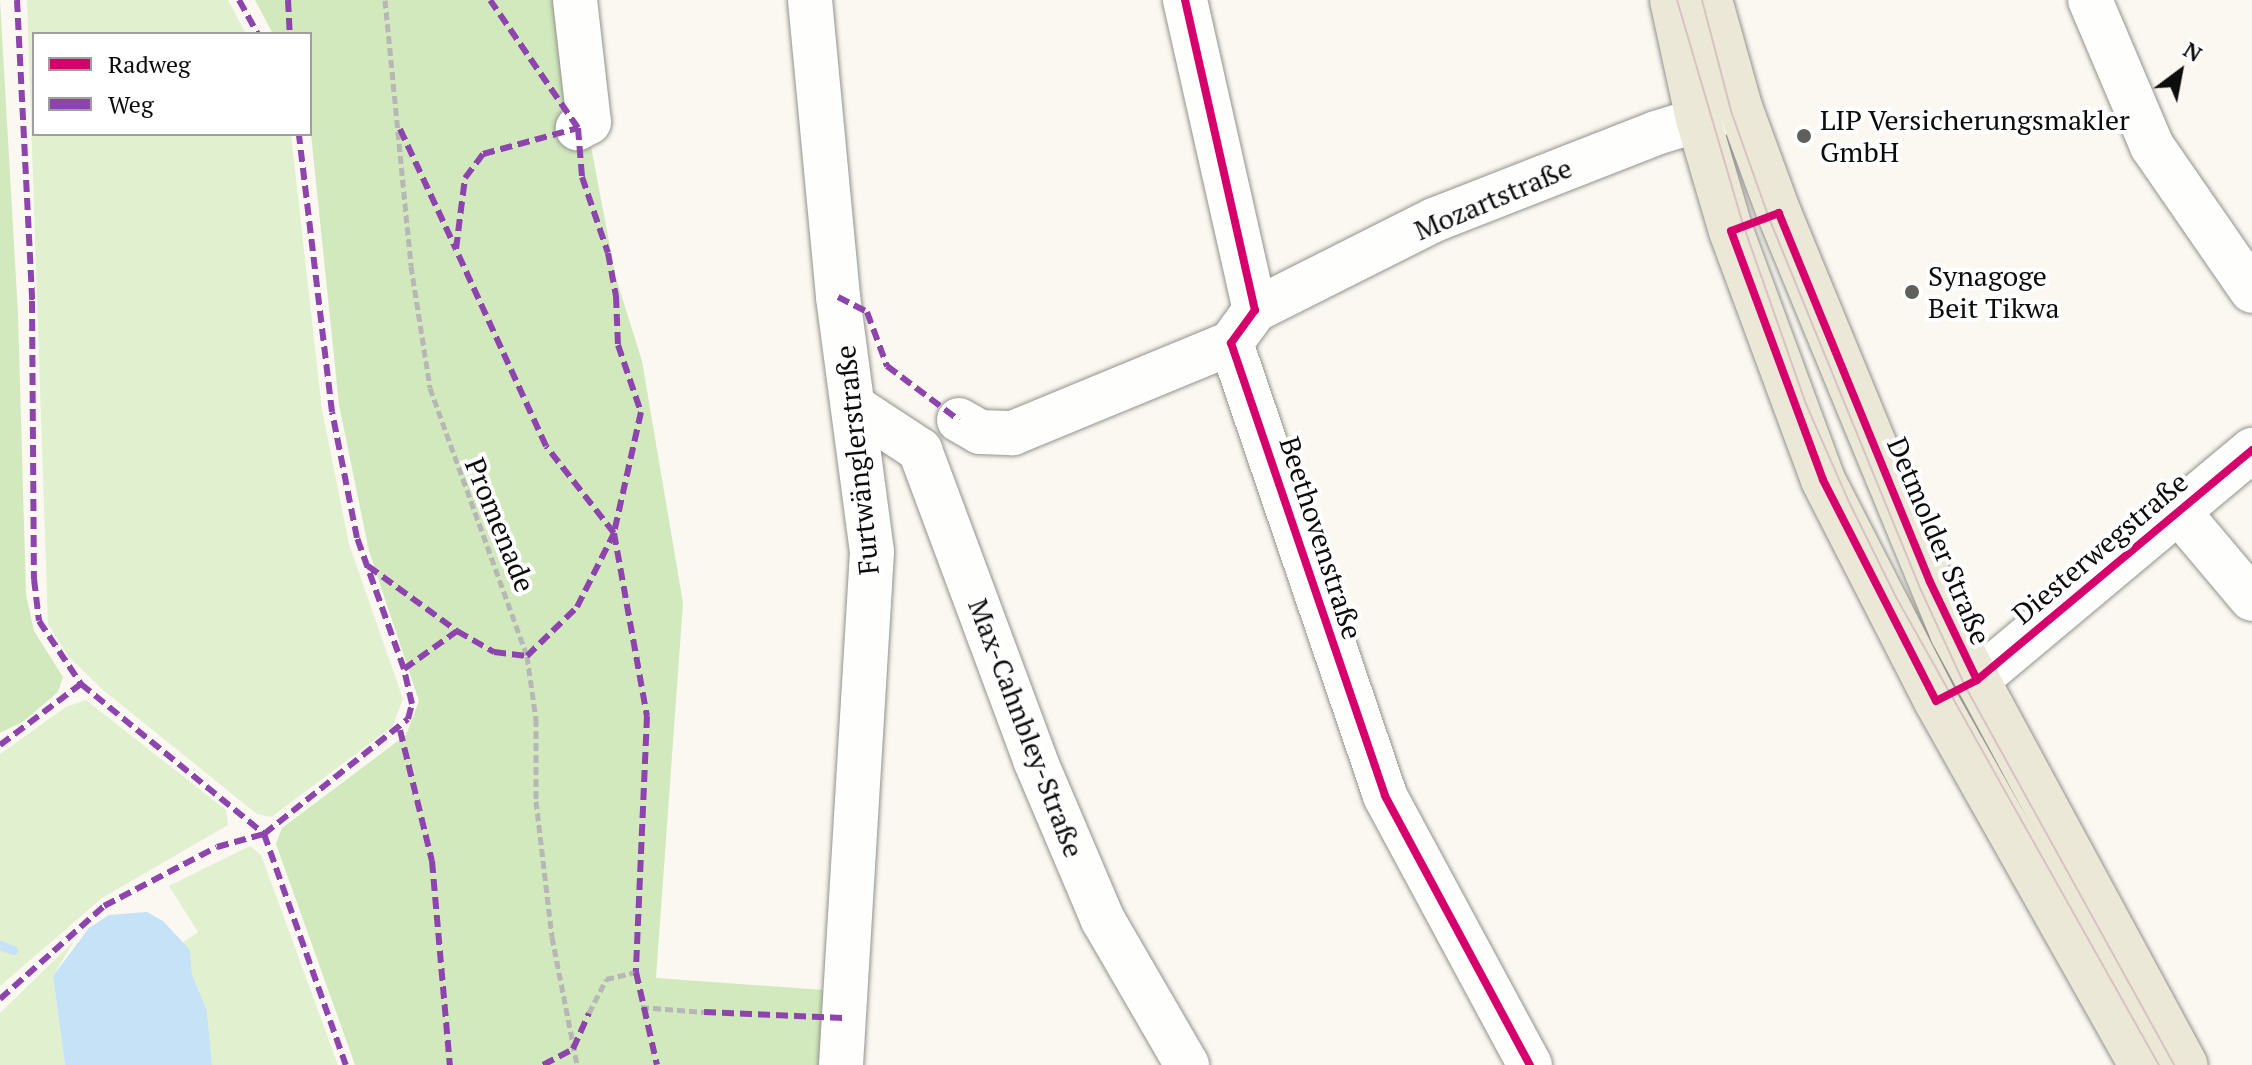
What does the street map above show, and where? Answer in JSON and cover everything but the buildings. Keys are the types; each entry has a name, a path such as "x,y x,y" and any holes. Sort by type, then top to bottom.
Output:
{"main road":[{"path":"1672,0 1698,119 1768,337 1823,480 1936,701 2141,1065"},
{"name":"Detmolder Straße","path":"1710,0 1740,107 1930,582 1977,680 2186,1065"},
{"name":"Detmolder Straße","path":"1936,701 1977,680"}],"street":[{"path":"575,0 589,122 578,128"},
{"name":"Furtwänglerstraße","path":"810,0 838,297 856,408 872,552 841,1065"},
{"name":"Beethovenstraße","path":"1185,0 1243,326 1385,796 1530,1065"},
{"path":"2090,0 2152,146 2252,291"},
{"name":"Mozartstraße","path":"959,420 980,432 1013,433 1243,326 1434,220 1698,119 1740,107"},
{"name":"Max-Cahnbley-Straße","path":"856,408 920,450 1035,760 1103,920 1187,1065"},
{"name":"Diesterwegstraße","path":"1977,680 2252,450"},
{"path":"2177,510 2252,599"}],"path":[{"path":"589,1013 606,979 636,972"},
{"path":"641,1007 704,1012"}],"green space":[{"path":"0,0 18,314 26,595 34,631 63,677 58,692 24,721 0,733"},
{"path":"27,0 228,0 245,32 32,32 32,136 291,136 322,410 349,544 403,699 392,727 271,817 257,814 103,690 69,657 48,624"},
{"path":"255,0 563,0 616,278 642,361 683,603 656,978 837,991 834,1065 355,1065 276,844 282,828 406,735 419,701 369,551 339,405 311,136 312,32 272,32"},
{"path":"86,700 226,810 228,825 102,898 0,986 0,754 66,707"},
{"path":"250,846 261,855 338,1065 212,1065 207,1011 192,974 190,950 182,943 198,932 169,886"},
{"path":"74,941 53,976 65,1065 0,1065 0,1013"}],"water":[{"path":"147,912 163,921 190,950 192,974 207,1011 212,1065 65,1065 53,976 89,928 109,915"}],"waterway":[{"path":"0,945 13,950"}],"tram line":[{"path":"1677,0 1744,227 1806,404 1850,504 1896,597 2159,1065"},
{"path":"1702,0 1732,114 1769,218 1919,586 1965,686 2174,1065"}],"marked path":[{"path":"17,0 32,301 34,579 39,621 81,684 264,834 346,1065"},
{"path":"239,0 257,32"},
{"path":"288,0 290,32"},
{"path":"404,669 457,631 494,652 527,656 577,607 614,533 546,446 456,249 465,178 483,154 578,128 490,0"},
{"path":"578,128 582,177 608,253 616,296 618,345 641,412 614,533 647,716 636,972 657,1065"},
{"path":"400,129 456,249"},
{"path":"0,999 104,906 217,847 264,834 408,719 412,704 404,669 357,538 332,412 299,136"},
{"path":"838,297 867,312 887,366 959,420"},
{"path":"368,566 457,631"},
{"path":"0,745 81,684"},
{"path":"400,730 432,861 450,1065"},
{"path":"704,1012 843,1018"},
{"path":"543,1065 573,1049 589,1013"}],"cycle path":[{"path":"1185,0 1255,310 1231,343 1385,796 1530,1065"},
{"path":"1977,680 1930,582 1779,213 1731,231 1823,480 1936,701 1977,680 2252,450"}],"place":[{"name":"LIP Versicherungsmakler GmbH","path":"1804,136"},
{"name":"Synagoge Beit Tikwa","path":"1912,292"}]}
